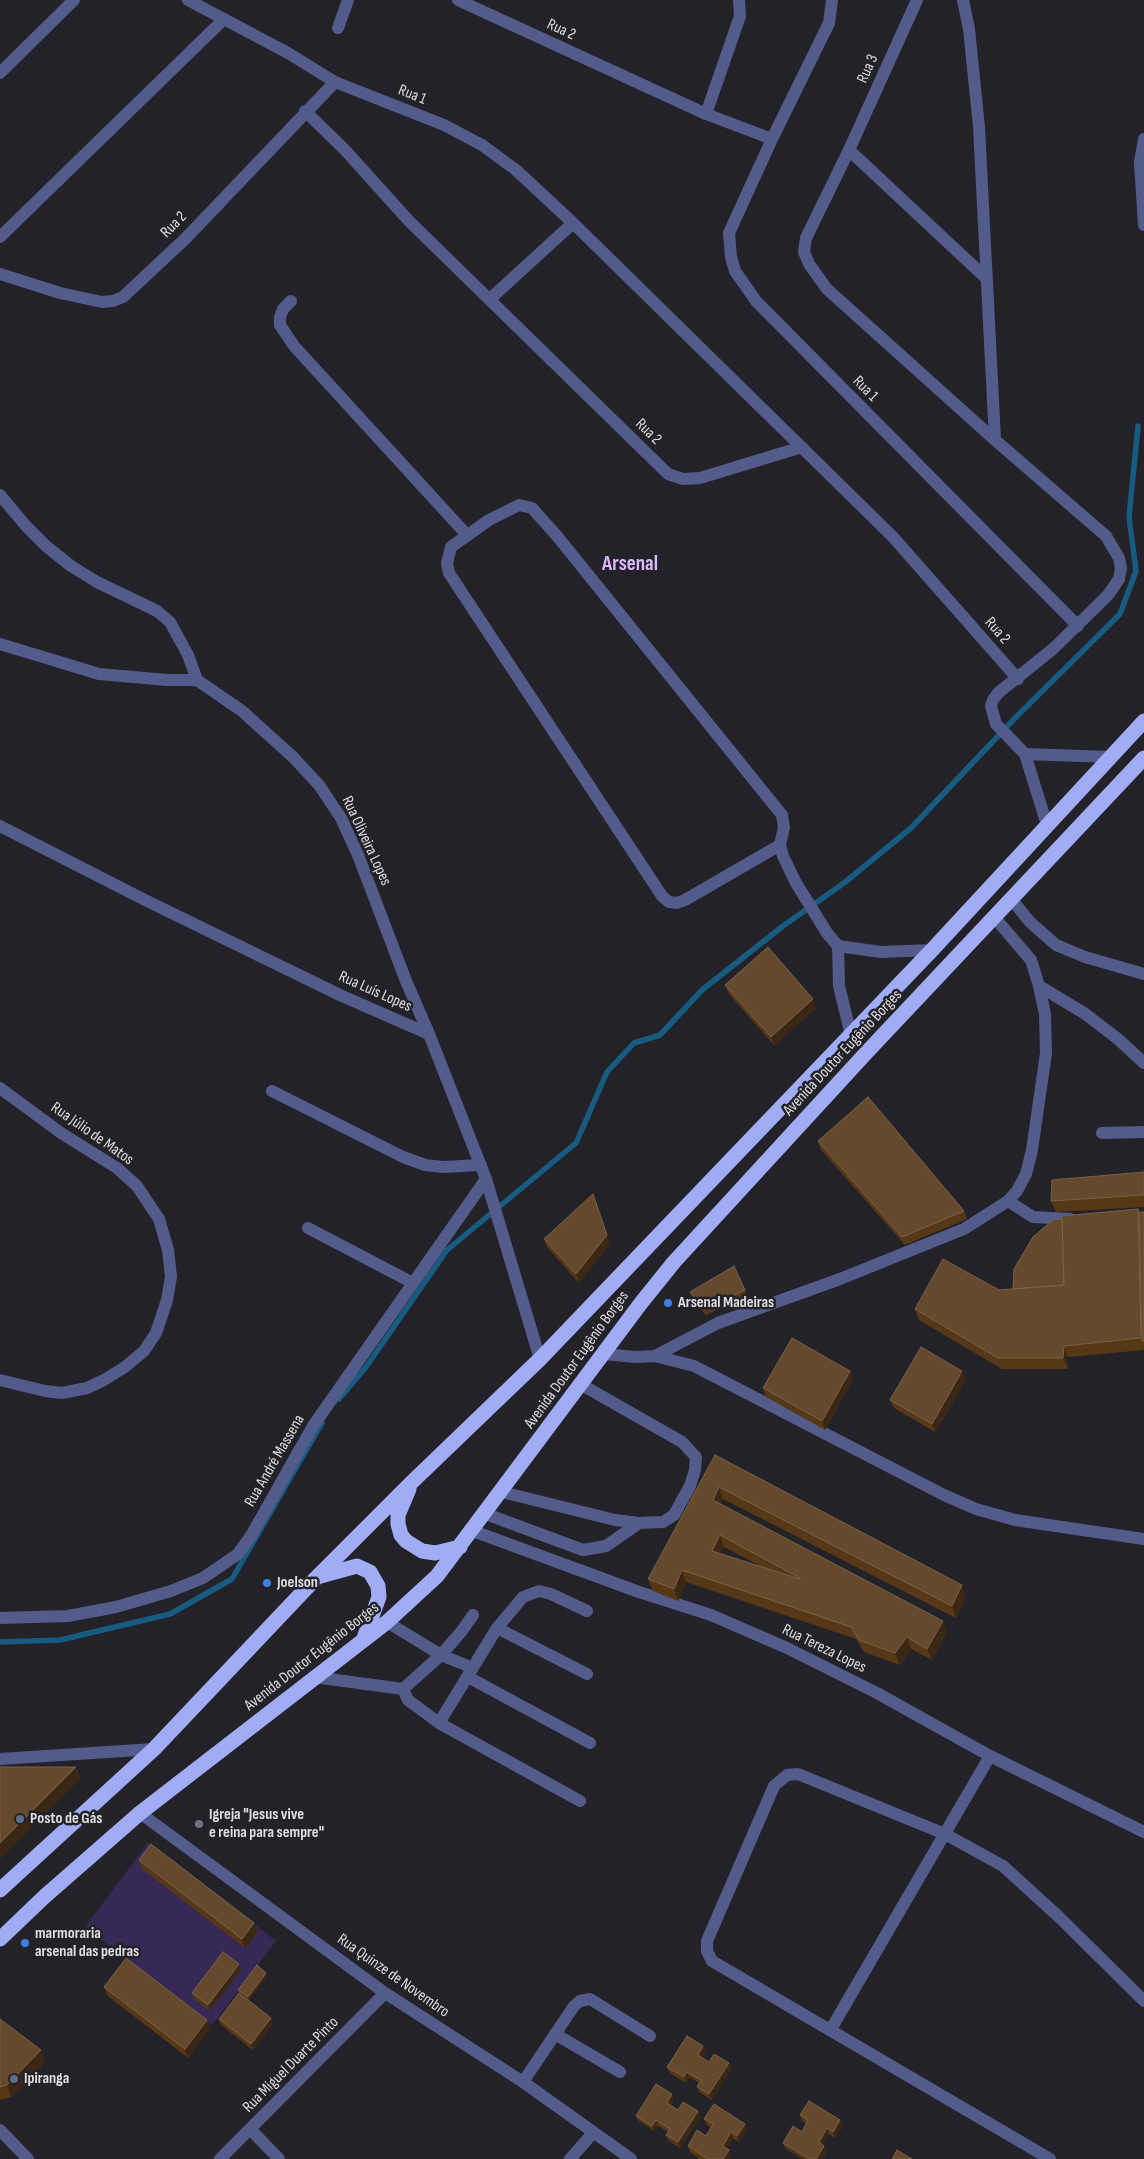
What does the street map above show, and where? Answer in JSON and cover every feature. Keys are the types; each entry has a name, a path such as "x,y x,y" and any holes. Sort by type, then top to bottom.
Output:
{"highway":[{"name":"Avenida Doutor Eugênio Borges","path":"0,1890 154,1749 316,1578 411,1483 540,1359 932,950 1144,721"},
{"name":"Avenida Doutor Eugênio Borges","path":"0,1939 140,1813 387,1622 437,1576 486,1514 641,1303 674,1262 866,1053 1144,758"},
{"path":"411,1483 398,1515 401,1535 411,1546 422,1551 435,1553 460,1547"},
{"path":"316,1578 357,1566 370,1572 378,1586 379,1597 363,1640"}],"street":[{"path":"0,73 74,0"},
{"name":"Rua 1","path":"188,0 288,53 334,82 444,125 482,145 516,170 574,223 802,447"},
{"path":"338,28 348,0"},
{"name":"Rua 2","path":"458,0 706,114 772,139"},
{"path":"706,114 740,16 739,0"},
{"path":"772,139 829,24 832,0"},
{"name":"Rua 3","path":"849,150 917,0"},
{"path":"963,0 969,29 975,84 995,440"},
{"path":"0,236 223,20"},
{"name":"Rua 2","path":"0,274 60,294 102,302 113,302 123,298 186,238 334,82"},
{"path":"305,111 345,150 408,220 490,299 574,223"},
{"name":"Rua 1","path":"772,139 729,233 731,257 735,271 742,283 756,301 1078,626"},
{"path":"1144,139 1140,162 1144,225"},
{"path":"986,278 849,150 806,238 804,252 809,264 828,289 995,440 1106,536 1119,558 1121,568 1119,579 1108,595 1078,626 1018,679 998,694 991,706 996,724 1025,754 1047,825"},
{"name":"Rua 2","path":"490,299 668,474 683,479 700,478 802,447 893,537 1018,679"},
{"path":"291,301 283,310 280,317 280,325 294,346 466,535"},
{"path":"0,495 26,526 46,546 71,566 97,582 157,611 170,622 188,655 197,680 167,680 99,674 0,644"},
{"path":"780,845 685,900 677,903 669,902 662,896 449,573 447,562 451,547 489,520 519,505 532,508 782,814 784,827 780,845 796,883 838,946 839,986 851,1035"},
{"name":"Rua Oliveira Lopes","path":"197,680 242,711 319,785 340,818 358,855 406,981 429,1034"},
{"path":"1025,754 1110,757"},
{"name":"Rua Luís Lopes","path":"0,826 146,901 306,979 429,1034"},
{"path":"1012,900 1030,922 1056,945 1085,957 1144,974"},
{"path":"655,1356 718,1323 840,1279 964,1230 1008,1201 1016,1191 1026,1174 1032,1150 1046,1053 1045,1014 1031,960 995,918"},
{"path":"838,946 880,952 932,950"},
{"path":"1039,986 1084,1013 1118,1039 1144,1063"},
{"path":"429,1034 486,1179 540,1359"},
{"name":"Rua Júlio de Matos","path":"0,1088 61,1133 116,1168 137,1186 159,1219 168,1250 171,1277 161,1318 152,1339 144,1351 125,1367 104,1380 87,1388 62,1393 45,1391 0,1380"},
{"path":"272,1091 402,1157 425,1165 443,1167 481,1165"},
{"path":"1102,1133 1144,1132"},
{"name":"Rua André Massena","path":"0,1618 68,1616 116,1607 171,1591 203,1578 238,1554 252,1534 312,1426 486,1179"},
{"path":"1008,1201 1032,1217 1056,1220 1085,1218"},
{"path":"308,1228 413,1283"},
{"path":"604,1354 635,1357 655,1356 694,1366 935,1491 976,1510 1015,1520 1144,1539"},
{"path":"502,1492 614,1520 639,1523 663,1522 674,1515 690,1486 695,1470 696,1457 682,1442 582,1385"},
{"path":"486,1514 584,1550 606,1546 639,1523"},
{"name":"Rua Tereza Lopes","path":"473,1531 639,1592 711,1615 778,1644 877,1693 990,1756 1144,1832"},
{"path":"439,1723 497,1628 524,1597 539,1591 551,1594 586,1611"},
{"path":"314,1677 403,1689 441,1655 461,1632 472,1615"},
{"path":"387,1622 590,1743"},
{"path":"497,1628 587,1674"},
{"path":"403,1689 408,1700 413,1705 439,1723 580,1801"},
{"path":"0,1759 154,1749"},
{"path":"831,2029 990,1756"},
{"path":"1050,2159 712,1961 706,1951 707,1941 774,1786 787,1775 798,1774 945,1834 1003,1866 1059,1917 1144,2001"},
{"name":"Rua Quinze de Novembro","path":"140,1813 386,1993 523,2082 632,2159"},
{"name":"Rua Miguel Duarte Pinto","path":"220,2159 386,1993"},
{"path":"523,2082 574,2006 580,2001 590,1999 650,2036"},
{"path":"555,2034 620,2072"},
{"path":"0,2130 28,2159"},
{"path":"250,2130 279,2159"},
{"path":"570,2159 593,2133"}],"shaded area":[{"path":"148,1843 276,1941 212,2025 85,1927"}],"building":[{"path":"768,947 813,999 771,1037 725,985"},
{"path":"868,1097 964,1211 902,1237 818,1141"},
{"path":"1144,1172 1144,1195 1051,1201 1052,1180"},
{"path":"593,1194 607,1235 576,1274 544,1239"},
{"path":"1138,1209 1141,1338 1064,1346 1063,1358 998,1358 915,1309 943,1259 999,1290 1064,1285 1062,1216"},
{"path":"1139,1212 1144,1212 1144,1341 1142,1341"},
{"path":"1062,1219 1064,1285 1013,1289 1014,1269 1033,1237 1053,1220"},
{"path":"734,1266 745,1290 704,1309 690,1292"},
{"path":"792,1338 850,1371 822,1421 763,1388"},
{"path":"921,1347 962,1371 932,1424 890,1400"},
{"path":"715,1455 962,1585 952,1606 719,1487 713,1500 943,1621 927,1649 907,1637 895,1653 859,1640 851,1627 682,1570 674,1589 648,1579","holes":["720,1535 800,1579 712,1551"]},
{"name":"Posto de Gás","path":"0,1767 76,1767 0,1843"},
{"path":"151,1844 254,1923 242,1939 139,1860"},
{"path":"223,1952 239,1964 208,2005 192,1993"},
{"path":"126,1958 207,2020 185,2049 104,1987"},
{"path":"257,1965 266,1973 248,1997 238,1990"},
{"path":"239,1993 271,2018 251,2044 219,2019"},
{"name":"Ipiranga","path":"0,2019 41,2050 7,2085 0,2087"},
{"path":"687,2036 703,2046 698,2055 709,2062 714,2054 729,2063 709,2094 697,2087 701,2080 687,2072 684,2077 667,2067"},
{"path":"656,2084 672,2094 667,2103 678,2110 683,2102 698,2111 678,2142 666,2135 670,2129 656,2120 652,2126 636,2116"},
{"path":"809,2101 840,2120 833,2132 827,2128 819,2142 824,2146 816,2159 810,2159 783,2143 793,2126 802,2132 808,2120 800,2115"},
{"path":"714,2104 745,2124 737,2136 731,2132 723,2146 729,2150 723,2159 708,2159 688,2146 697,2130 706,2136 713,2124 704,2119"},
{"path":"897,2150 912,2159 892,2159"}],"waterway":[{"path":"339,1399 366,1367 447,1250 576,1143 607,1072 634,1043 660,1035 702,990 783,926 844,883 911,828 1016,717 1120,614 1136,571 1129,517 1138,426"},
{"path":"0,1642 60,1640 170,1614 232,1579 322,1423"}],"place":[{"name":"Arsenal Madeiras","path":"668,1303"},
{"name":"Joelson","path":"267,1583"},
{"name":"Posto de Gás","path":"20,1819"},
{"name":"Igreja \"Jesus vive e reina para sempre\"","path":"199,1824"},
{"name":"marmoraria arsenal das pedras","path":"25,1943"},
{"name":"Ipiranga","path":"14,2079"}],"district":[{"name":"Arsenal","path":"630,565"}]}
